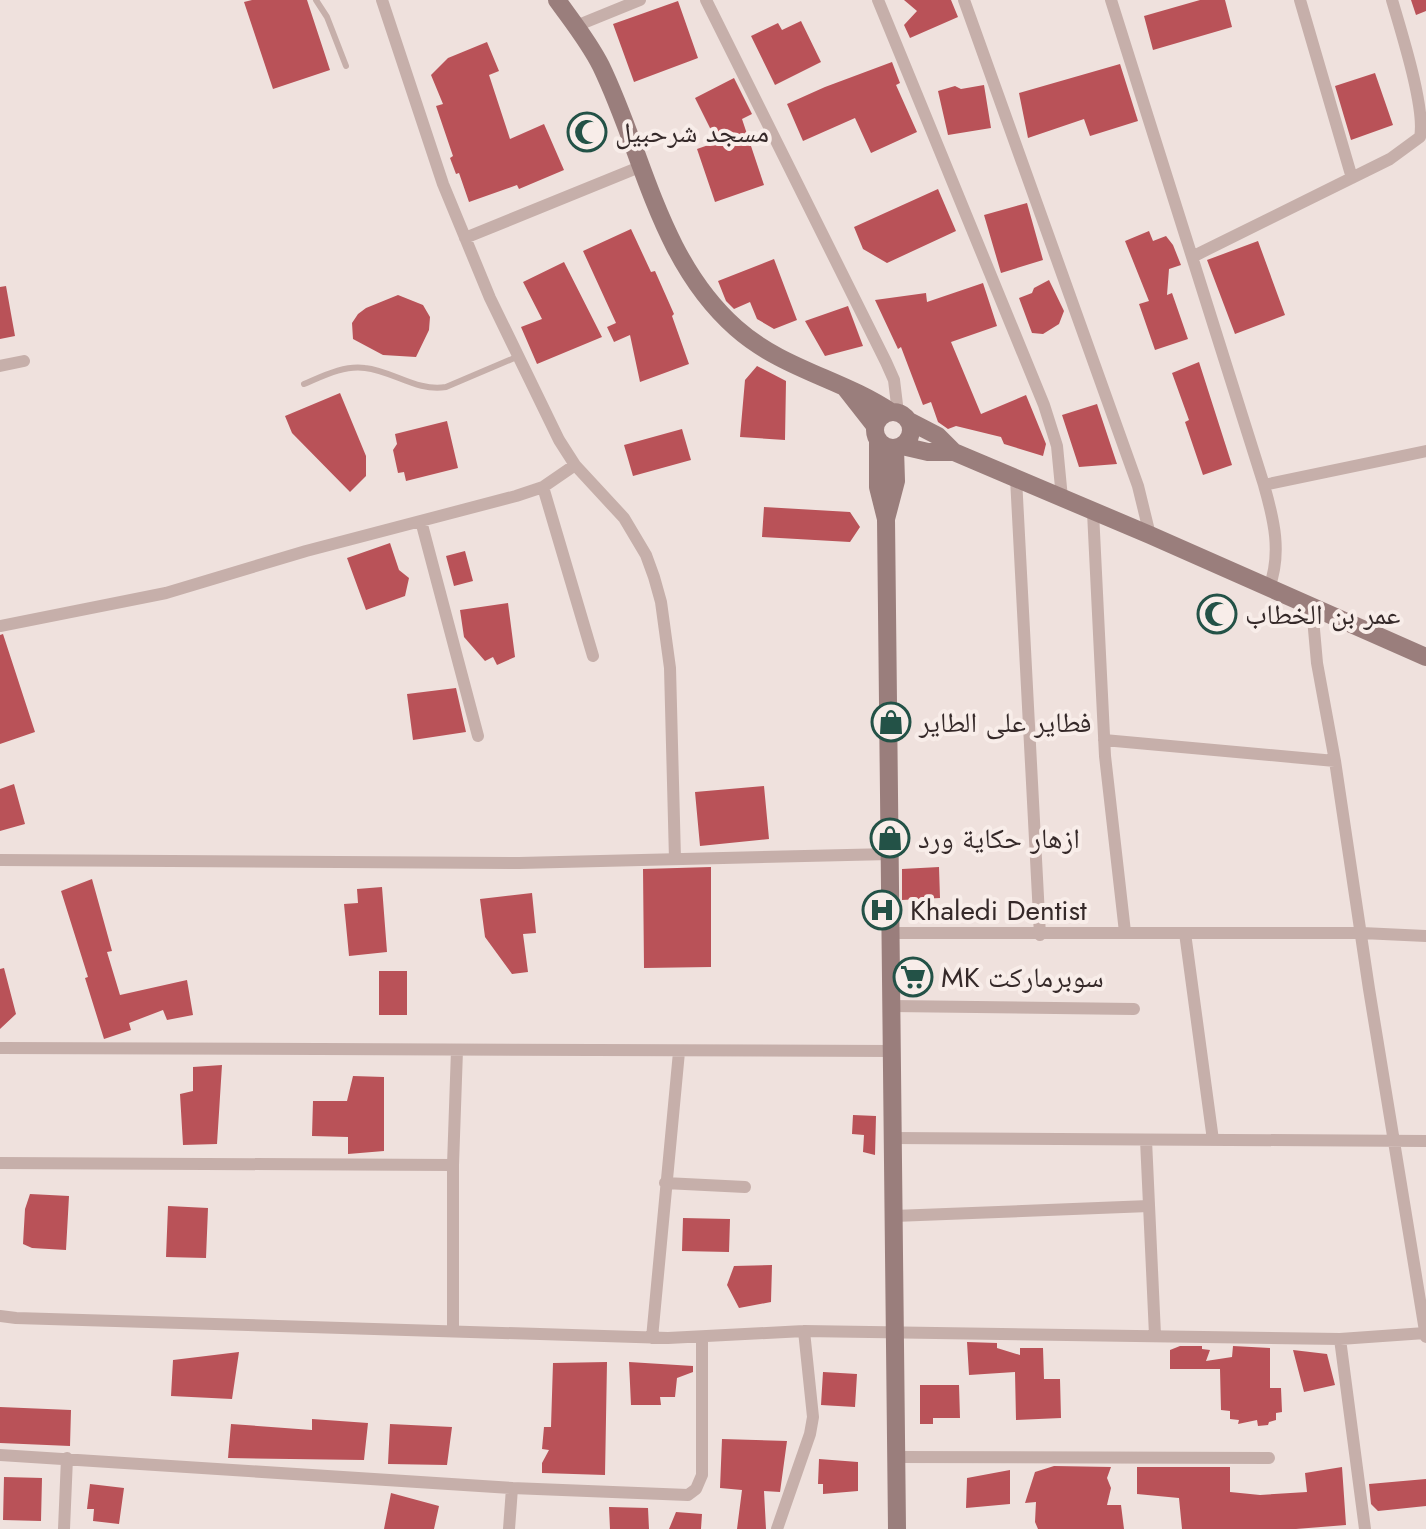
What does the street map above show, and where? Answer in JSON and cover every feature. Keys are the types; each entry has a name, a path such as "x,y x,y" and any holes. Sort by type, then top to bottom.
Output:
{"street":[{"path":"382,0 432,153 465,238 519,356 559,440 575,465 613,503 646,555 661,602 670,668 675,859"},
{"path":"557,0 600,65 677,252 693,280 720,314 774,355 938,436 954,452 1426,657"},
{"path":"576,26 640,0"},
{"path":"706,0 894,380 899,415 911,435 899,447 896,481 886,519"},
{"path":"878,0 1044,405 1057,446 1062,498"},
{"path":"964,0 1138,486 1150,535"},
{"path":"1111,0 1264,485 1276,539 1276,566 1269,588"},
{"path":"1300,0 1352,178"},
{"path":"1392,0 1417,87 1424,118 1421,135 1426,148"},
{"path":"1194,256 1405,150 1421,135"},
{"path":"465,238 642,166"},
{"path":"0,366 24,361"},
{"path":"844,387 882,444 928,452 954,452"},
{"path":"897,1529 886,519 878,487 876,432 879,419 899,415"},
{"path":"1264,485 1426,451"},
{"path":"0,626 166,593 543,487 575,465"},
{"path":"1016,478 1040,935"},
{"path":"543,487 593,656"},
{"path":"1093,512 1104,740 1125,932"},
{"path":"421,521 478,736"},
{"path":"0,1316 652,1338 804,1331 1340,1339 1426,1335 1317,663 1312,607"},
{"path":"1104,740 1335,761"},
{"path":"0,860 519,863 890,854"},
{"path":"891,933 1362,933 1426,936"},
{"path":"1185,933 1213,1140"},
{"path":"892,1006 1134,1009"},
{"path":"0,1048 892,1051"},
{"path":"453,1330 457,1050"},
{"path":"652,1338 679,1052"},
{"path":"893,1138 1426,1141"},
{"path":"1146,1140 1155,1335"},
{"path":"0,1163 453,1165"},
{"path":"665,1183 745,1187"},
{"path":"894,1216 1149,1206"},
{"path":"777,1529 813,1417 804,1331"},
{"path":"0,1455 512,1488 668,1495 692,1492 702,1475 702,1338"},
{"path":"1340,1339 1365,1529"},
{"path":"897,1457 1269,1458"},
{"path":"64,1529 67,1458"},
{"path":"509,1529 512,1488"}],"lane":[{"path":"316,0 327,17 346,66"},
{"path":"304,384 356,367 380,371 435,389 519,356"}],"building":[{"path":"307,0 330,70 273,89 244,2"},
{"path":"904,0 951,0 958,17 910,38 904,25 917,11"},
{"path":"1200,0 1225,0 1232,27 1153,50 1144,16"},
{"path":"1411,0 1426,0 1426,11 1416,15"},
{"path":"678,1 698,58 634,82 613,24"},
{"path":"801,21 821,62 775,85 751,36 778,23 782,30"},
{"path":"487,42 499,71 489,75 510,139 544,124 564,170 519,189 517,185 469,202 450,158 453,156 436,106 443,104 431,75 448,58"},
{"path":"892,62 900,83 896,85 917,132 871,153 855,118 803,141 787,104"},
{"path":"1120,64 1138,121 1090,136 1084,119 1028,138 1019,93"},
{"path":"1375,73 1393,125 1351,140 1335,86"},
{"path":"734,78 752,114 742,119 764,185 715,202 697,149 717,142 695,98"},
{"path":"984,85 991,128 948,135 938,91 955,86 961,89"},
{"path":"938,189 956,231 887,263 863,249 854,227"},
{"path":"1027,203 1043,260 1001,273 984,215"},
{"path":"631,229 651,272 655,271 674,314 672,316 689,364 640,382 630,335 614,342 607,327 616,323 583,251"},
{"path":"1149,231 1153,241 1166,236 1181,265 1169,269 1167,295 1172,293 1188,339 1155,350 1139,304 1149,301 1125,241"},
{"path":"1258,241 1285,315 1235,334 1207,260"},
{"path":"774,259 797,320 774,329 757,319 750,302 734,309 726,301 718,281"},
{"path":"564,262 602,337 537,364 521,327 542,319 523,282"},
{"path":"1049,280 1064,311 1059,324 1043,334 1032,333 1019,298 1032,293 1034,288"},
{"path":"983,283 997,326 951,342 981,414 1026,395 1046,444 1043,456 1004,444 1001,437 956,426 948,429 938,422 931,402 923,405 901,347 898,349 875,300 926,293 927,302"},
{"path":"6,286 15,336 0,339 0,287"},
{"path":"398,295 423,305 430,317 429,330 416,357 383,355 353,339 352,323 358,314"},
{"path":"848,306 863,346 825,356 805,321"},
{"path":"1199,362 1232,465 1203,475 1185,422 1189,420 1172,373"},
{"path":"757,366 786,381 785,440 740,437 745,380"},
{"path":"340,393 366,456 366,476 350,492 292,433 285,416"},
{"path":"1097,404 1117,464 1079,467 1062,415"},
{"path":"447,421 458,468 406,481 404,472 398,473 393,450 397,444 395,434"},
{"path":"682,429 691,460 633,476 624,445"},
{"path":"764,507 850,512 860,527 850,542 762,537"},
{"path":"390,543 399,570 409,578 405,596 366,610 347,558"},
{"path":"465,551 473,581 454,586 446,556"},
{"path":"508,603 515,657 497,665 493,657 485,661 464,637 460,610"},
{"path":"3,634 35,732 0,744 0,635"},
{"path":"456,688 466,732 413,740 407,694"},
{"path":"14,784 25,824 0,831 0,789"},
{"path":"764,786 769,839 700,846 695,792"},
{"path":"711,867 711,967 644,968 643,869"},
{"path":"939,867 940,898 902,900 902,869"},
{"path":"92,879 112,951 107,952 120,995 187,980 193,1015 167,1020 163,1010 129,1023 131,1030 104,1039 61,891"},
{"path":"382,887 387,952 349,956 344,904 358,903 357,889"},
{"path":"532,893 536,933 523,934 528,972 512,974 485,937 480,899"},
{"path":"4,968 16,1014 0,1029 0,969"},
{"path":"379,971 407,971 407,1015 379,1015"},
{"path":"222,1065 217,1144 183,1145 180,1094 193,1091 193,1067"},
{"path":"353,1076 384,1077 384,1151 348,1154 348,1137 312,1136 313,1101 347,1101"},
{"path":"853,1115 876,1116 875,1155 863,1152 864,1135 852,1134"},
{"path":"30,1194 69,1196 66,1250 32,1248 23,1244 25,1209"},
{"path":"168,1206 208,1208 206,1258 166,1257"},
{"path":"683,1218 730,1219 729,1252 682,1251"},
{"path":"772,1265 771,1302 739,1308 727,1285 734,1266"},
{"path":"967,1342 997,1343 997,1348 1020,1355 1020,1348 1043,1348 1044,1379 1060,1379 1061,1418 1016,1420 1015,1372 969,1375"},
{"path":"1180,1346 1202,1346 1202,1349 1210,1350 1206,1361 1232,1357 1233,1346 1270,1348 1270,1388 1281,1388 1282,1412 1276,1413 1276,1420 1268,1425 1258,1426 1257,1420 1238,1424 1239,1420 1230,1419 1230,1411 1221,1410 1220,1369 1170,1369 1170,1350"},
{"path":"1293,1350 1327,1354 1335,1385 1304,1392"},
{"path":"239,1352 232,1399 171,1396 173,1360"},
{"path":"607,1362 605,1475 542,1473 542,1463 549,1450 542,1449 544,1427 551,1427 553,1363"},
{"path":"629,1362 693,1366 693,1372 677,1378 675,1397 660,1397 661,1405 631,1405"},
{"path":"823,1372 857,1374 855,1407 821,1405"},
{"path":"920,1385 959,1385 960,1418 933,1418 933,1424 920,1424"},
{"path":"0,1407 71,1410 70,1446 0,1443"},
{"path":"312,1419 368,1423 364,1460 228,1458 231,1424 312,1430"},
{"path":"390,1424 452,1427 447,1465 388,1464"},
{"path":"722,1439 787,1441 780,1492 764,1491 766,1529 737,1529 742,1490 720,1488"},
{"path":"819,1459 858,1462 858,1491 823,1494 823,1484 818,1484"},
{"path":"1054,1466 1111,1467 1107,1478 1111,1488 1107,1505 1121,1505 1124,1529 1038,1529 1035,1522 1036,1502 1025,1503 1035,1472"},
{"path":"1137,1467 1230,1467 1230,1492 1260,1495 1307,1492 1305,1473 1342,1467 1346,1525 1296,1529 1182,1529 1179,1498 1137,1494"},
{"path":"1010,1470 1010,1504 966,1508 967,1478"},
{"path":"4,1477 42,1478 41,1521 3,1520"},
{"path":"1426,1479 1426,1506 1378,1511 1371,1504 1369,1484"},
{"path":"90,1484 124,1488 119,1524 93,1521 94,1509 87,1509"},
{"path":"391,1493 439,1506 434,1529 384,1529"},
{"path":"609,1507 648,1508 649,1529 610,1529"},
{"path":"676,1512 702,1514 701,1529 669,1529"}],"place":[{"name":"مسجد شرحبيل","path":"587,132"},
{"name":"عمر بن الخطاب","path":"1217,614"},
{"name":"فطاير على الطاير","path":"891,722"},
{"name":"ازهار حكاية ورد","path":"890,838"},
{"name":"Khaledi Dentist","path":"882,910"},
{"name":"MK سوبرماركت","path":"913,977"}]}
